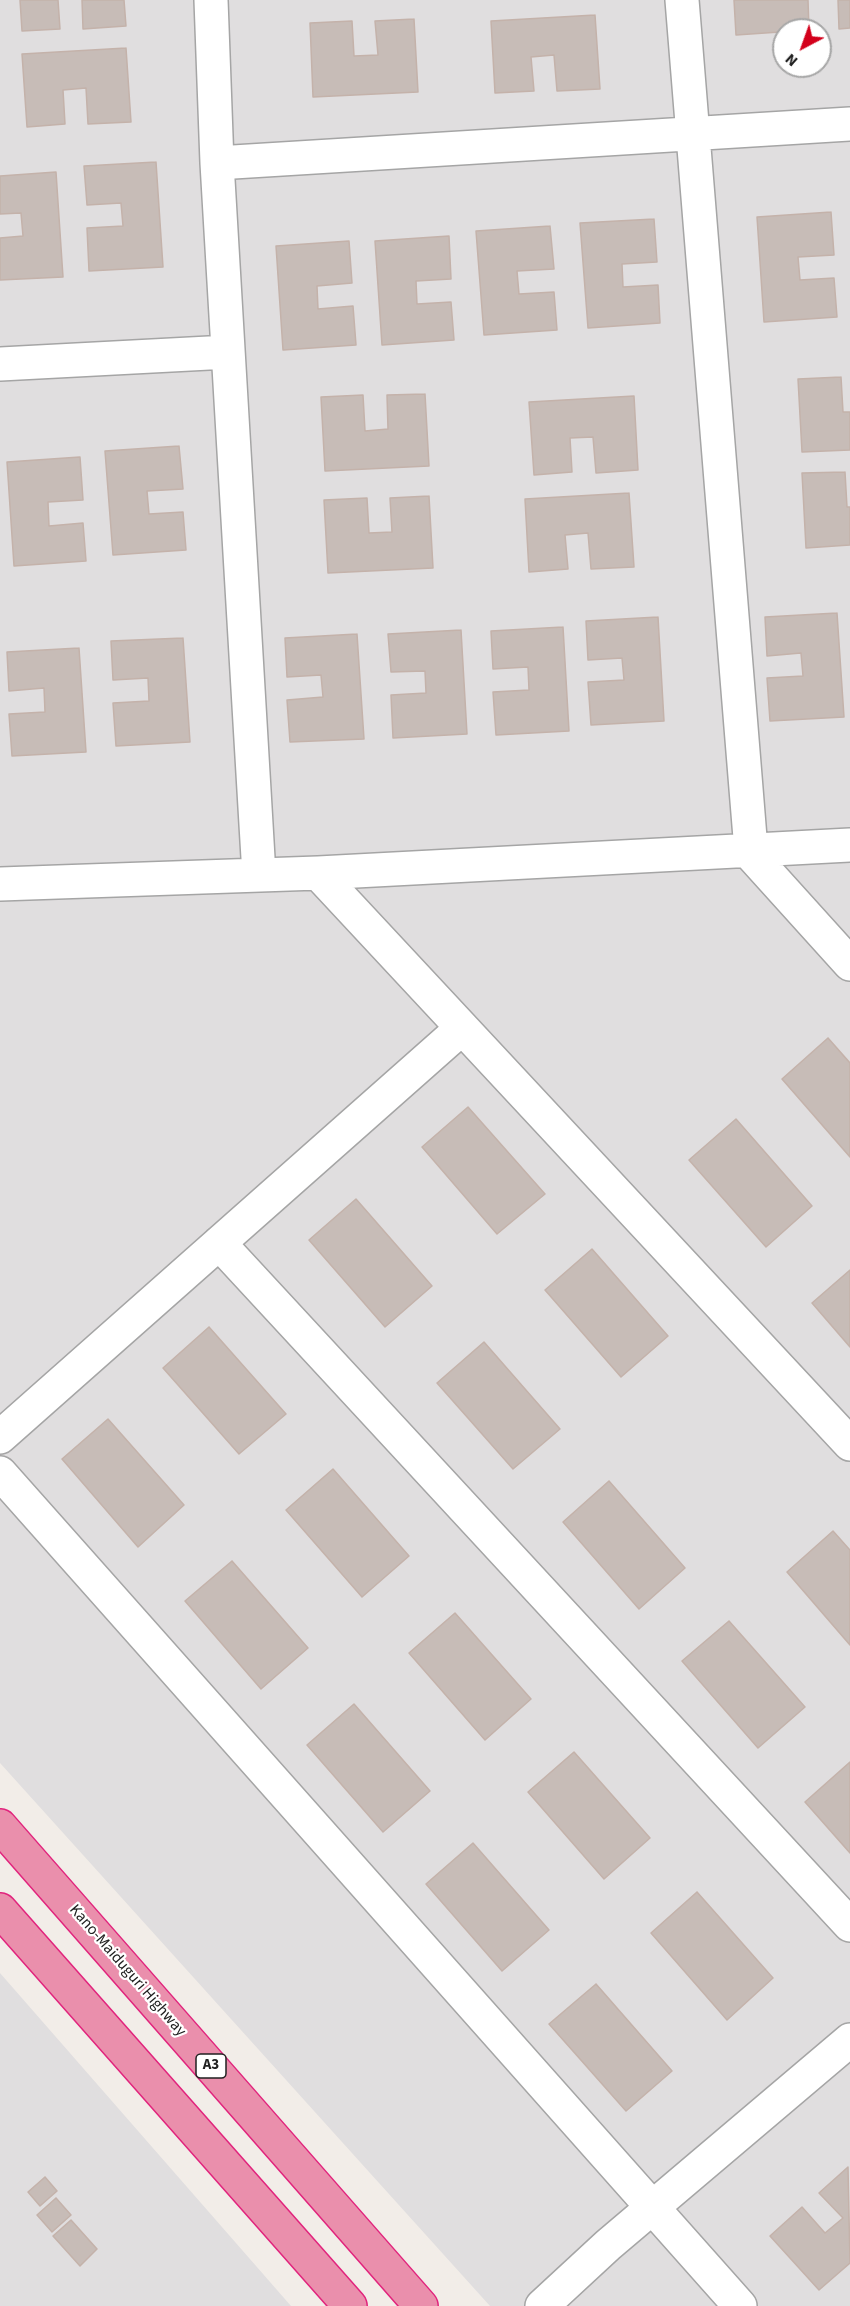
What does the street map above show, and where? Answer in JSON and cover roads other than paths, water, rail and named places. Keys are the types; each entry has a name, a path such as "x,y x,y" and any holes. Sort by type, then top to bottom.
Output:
{"highway":[{"name":"Kano-Maiduguri Highway","path":"0,1826 421,2306"},
{"path":"0,1910 350,2306"}],"street":[{"path":"211,0 217,163 259,875"},
{"path":"682,0 749,850 850,964"},
{"path":"217,163 850,124"},
{"path":"0,364 228,352"},
{"path":"0,884 318,873 850,845"},
{"path":"318,873 850,1444"},
{"path":"0,1437 461,1029"},
{"path":"219,1243 850,1925"},
{"path":"0,1473 740,2306"},
{"path":"542,2306 652,2207 850,2040"}]}
